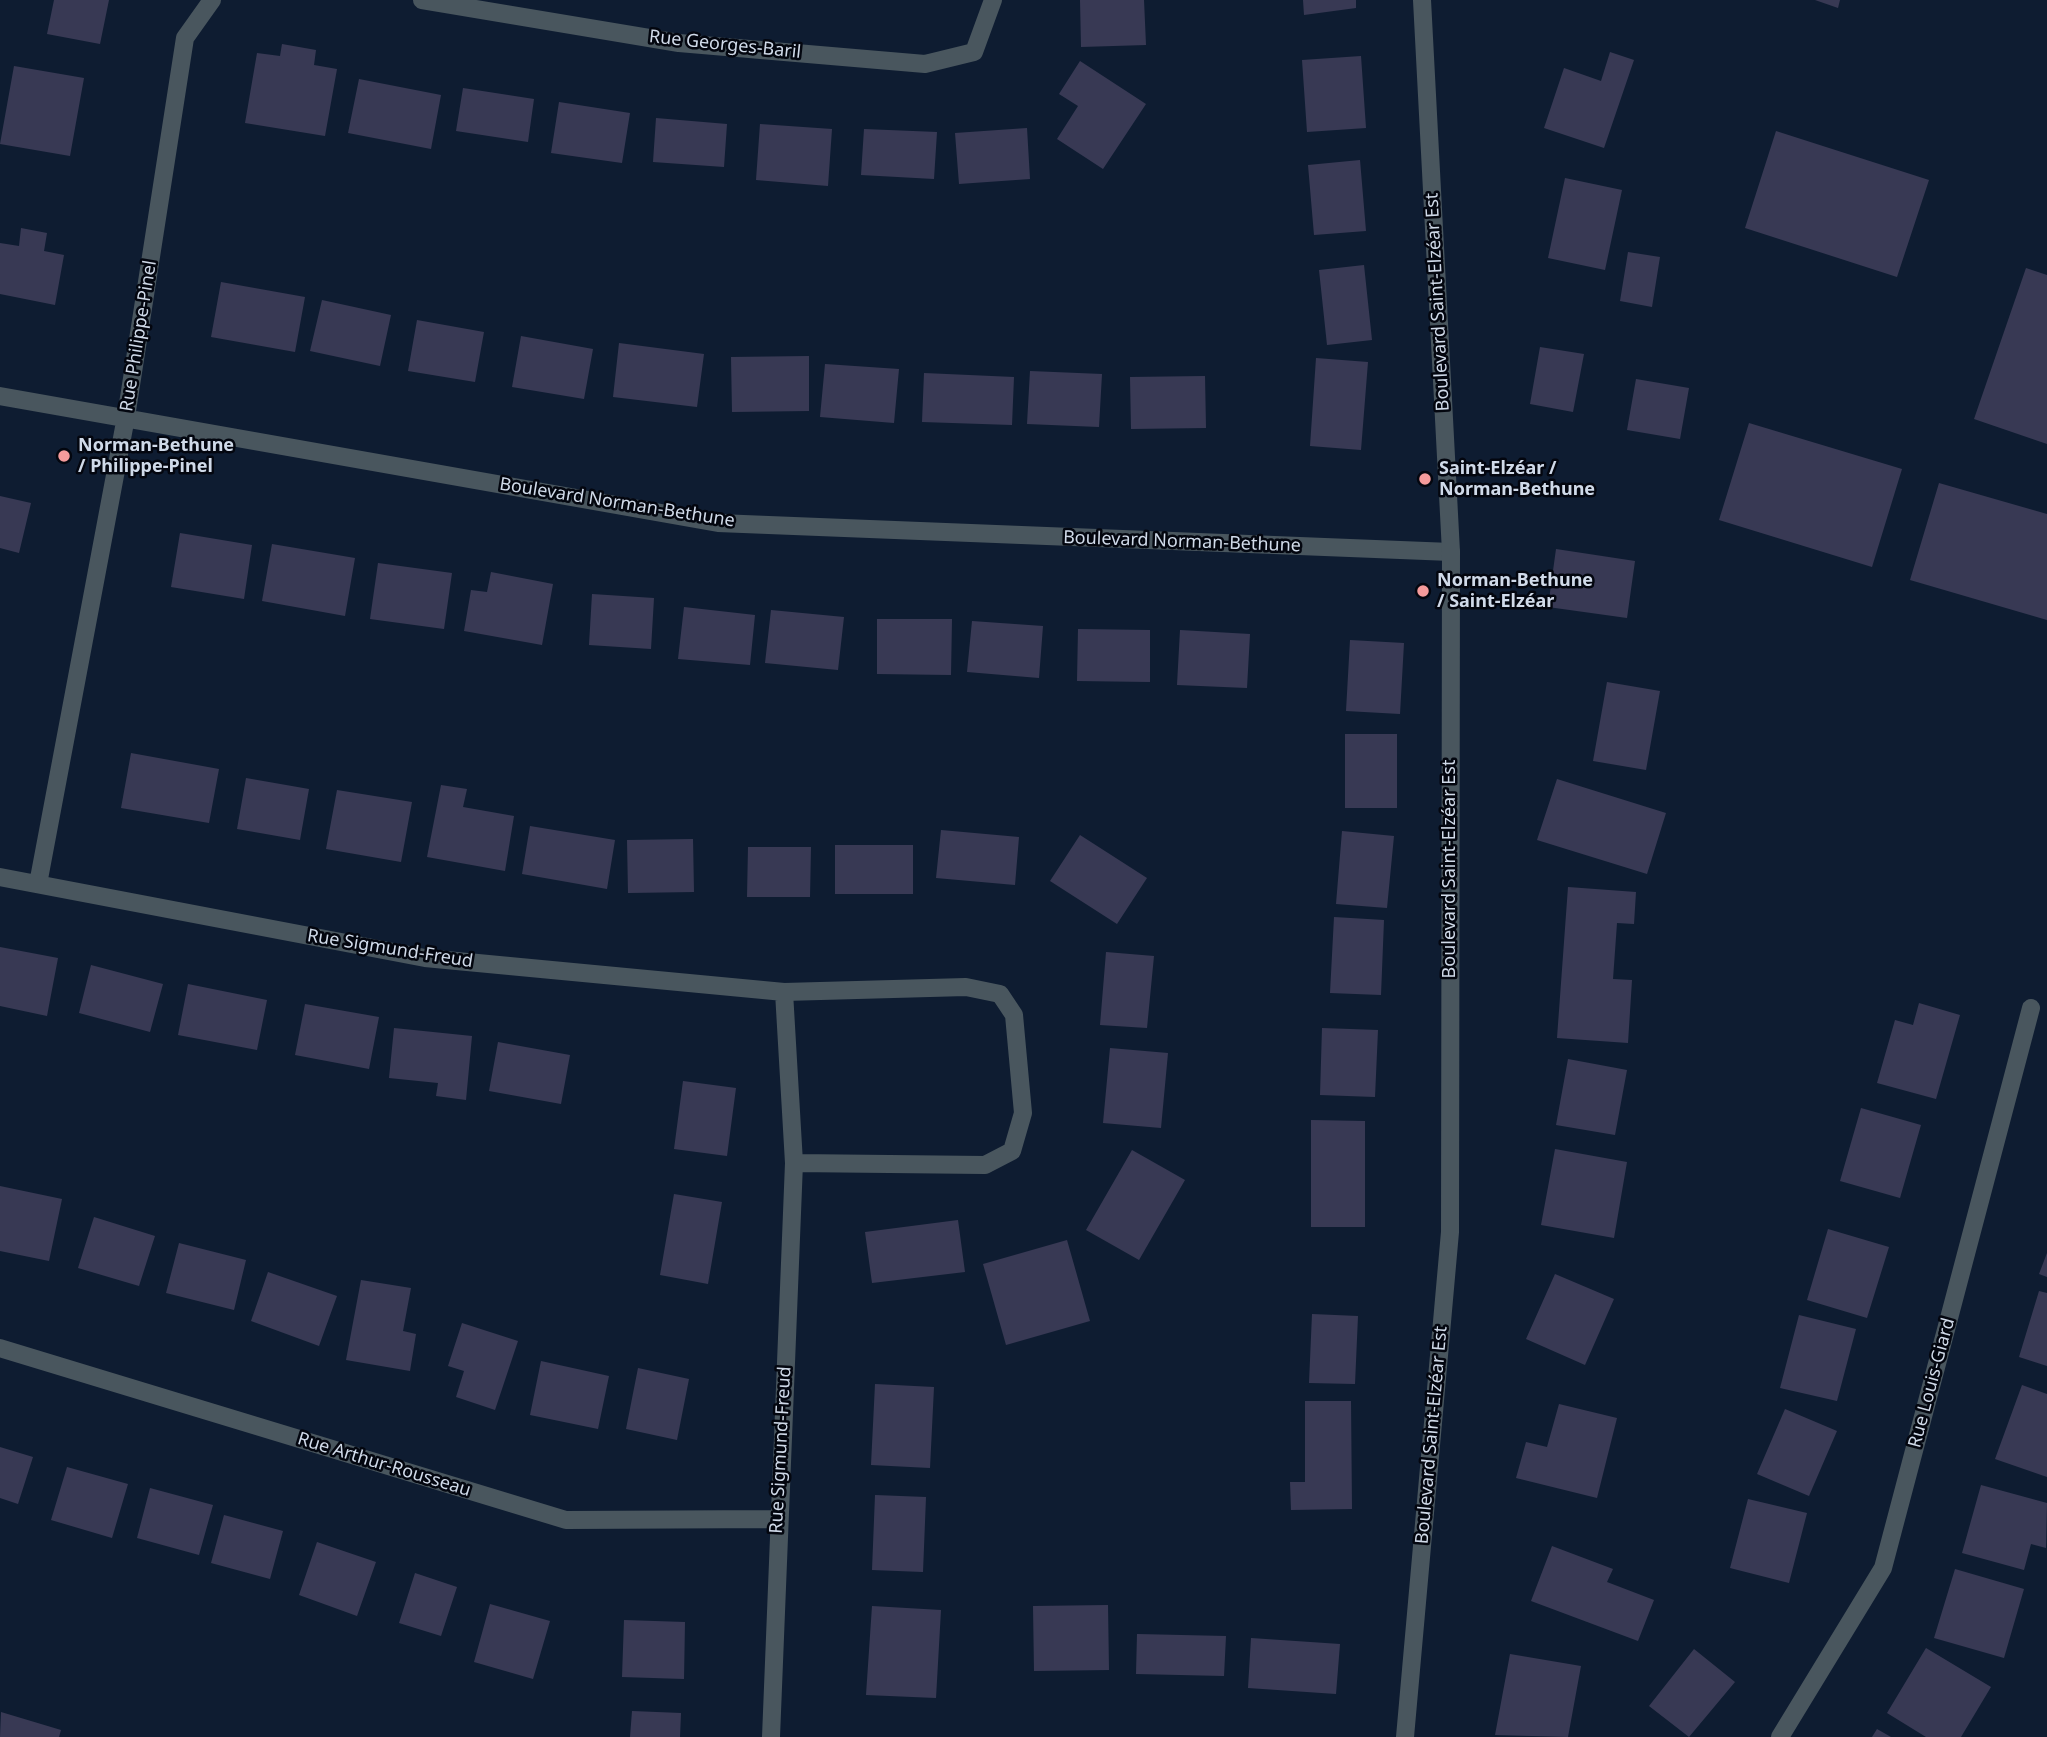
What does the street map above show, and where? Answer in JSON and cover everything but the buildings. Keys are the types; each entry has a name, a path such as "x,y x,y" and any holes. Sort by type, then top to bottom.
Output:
{"street":[{"name":"Rue Philippe-Pinel","path":"38,884 126,417 186,38 212,0"},
{"name":"Rue Georges-Baril","path":"422,0 679,43 925,64 974,52 993,0"},
{"name":"Boulevard Saint-Elzéar Est","path":"1405,1737 1450,1232 1451,552 1422,0"},
{"name":"Boulevard Norman-Bethune","path":"0,396 718,523 1451,552"},
{"name":"Rue Sigmund-Freud","path":"0,877 425,958 784,992 966,987 1000,994 1014,1015 1023,1113 1012,1151 985,1165 794,1163"},
{"name":"Rue Sigmund-Freud","path":"771,1737 794,1163 784,992"},
{"name":"Rue Louis-Giard","path":"1780,1737 1883,1568 2031,1007"},
{"name":"Rue Arthur-Rousseau","path":"0,1348 566,1520 778,1519"}],"place":[{"name":"Norman-Bethune / Philippe-Pinel","path":"64,456"},
{"name":"Saint-Elzéar / Norman-Bethune","path":"1425,479"},
{"name":"Norman-Bethune / Saint-Elzéar","path":"1423,591"}]}
